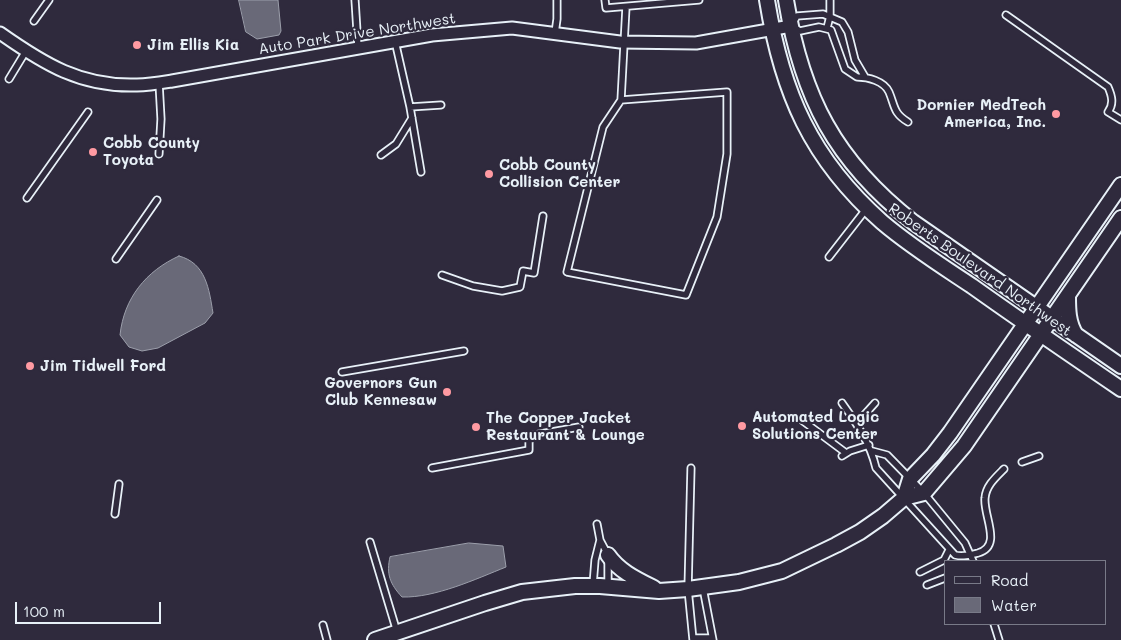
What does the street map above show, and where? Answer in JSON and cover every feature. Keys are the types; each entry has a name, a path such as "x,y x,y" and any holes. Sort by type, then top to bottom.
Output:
{"street":[{"name":"Roberts Boulevard Northwest","path":"766,0 771,29 784,77 796,108 809,134 839,178 884,224 916,248 1121,389"},
{"name":"Roberts Boulevard Northwest","path":"786,0 800,64 825,122 847,157 876,190 904,215 1121,366"},
{"name":"Auto Park Drive Northwest","path":"0,33 45,63 63,72 93,81 139,86 432,34 512,28 624,42 696,43 791,26"},
{"path":"904,498 910,479 933,455 950,433 1121,184"},
{"path":"375,640 398,636 485,602 522,592 592,586 659,590 688,589 739,582 782,571 860,532 904,498 924,493 964,446 1121,218"},
{"path":"1014,292 1036,291 1052,285"},
{"path":"1068,296 1070,322 1077,336"},
{"path":"1001,307 1008,320 1011,345"},
{"path":"1025,358 1046,350 1065,350"},
{"path":"608,555 623,571 659,590"}],"lane":[{"path":"34,21 49,0"},
{"path":"355,0 358,47"},
{"path":"555,33 557,0"},
{"path":"605,0 606,8 699,0"},
{"path":"827,28 830,16 830,0"},
{"path":"621,100 727,92 727,154 717,217 686,295 567,272 604,128 621,100 626,7"},
{"path":"865,77 855,60 846,27 842,22 830,16 819,14 797,16 791,26 800,31 819,27 827,28 833,33 836,48 845,68 850,74 857,77 865,77 884,85 889,92 894,110 901,118 908,122"},
{"path":"1006,14 1108,87 1112,99 1112,108 1108,112 1121,120"},
{"path":"395,41 410,107 421,172"},
{"path":"9,79 26,51"},
{"path":"159,83 161,119 159,154"},
{"path":"410,107 441,104"},
{"path":"27,198 88,112"},
{"path":"381,155 396,144 412,118"},
{"path":"116,259 157,200"},
{"path":"829,257 867,208"},
{"path":"442,275 473,286 502,291 520,287 524,271 534,273 543,216"},
{"path":"342,372 464,351"},
{"path":"842,403 857,423 869,444 876,468 949,550 960,556 971,559 988,549 991,541 985,510 985,497 987,488 1004,469"},
{"path":"857,423 875,403"},
{"path":"803,421 844,455 869,444"},
{"path":"432,468 529,450 529,436 580,427"},
{"path":"872,451 887,456 924,493 961,538 971,559"},
{"path":"1022,462 1039,456"},
{"path":"691,468 688,589 693,639 712,639 703,588"},
{"path":"115,514 119,484"},
{"path":"597,524 600,540 608,555 608,587"},
{"path":"592,586 600,540"},
{"path":"370,542 398,636"},
{"path":"920,572 944,560 949,550"},
{"path":"927,585 944,578"},
{"path":"323,625 328,640"},
{"path":"994,625 999,640"}],"water":[{"path":"239,0 278,0 281,31 279,35 257,39 246,32"},
{"path":"179,256 188,259 201,271 208,286 213,313 205,323 158,348 142,351 129,347 120,335 126,309 132,298 139,287 156,269"},
{"path":"469,543 503,546 506,567 455,587 428,594 402,597 394,588 388,569 390,557"}],"place":[{"name":"Jim Ellis Kia","path":"137,45"},
{"name":"Dornier MedTech America, Inc.","path":"1056,114"},
{"name":"Cobb County Toyota","path":"93,152"},
{"name":"Cobb County Collision Center","path":"489,174"},
{"name":"Jim Tidwell Ford","path":"30,366"},
{"name":"Governors Gun Club Kennesaw","path":"447,392"},
{"name":"Automated Logic Solutions Center","path":"742,426"},
{"name":"The Copper Jacket Restaurant & Lounge","path":"476,427"}]}
